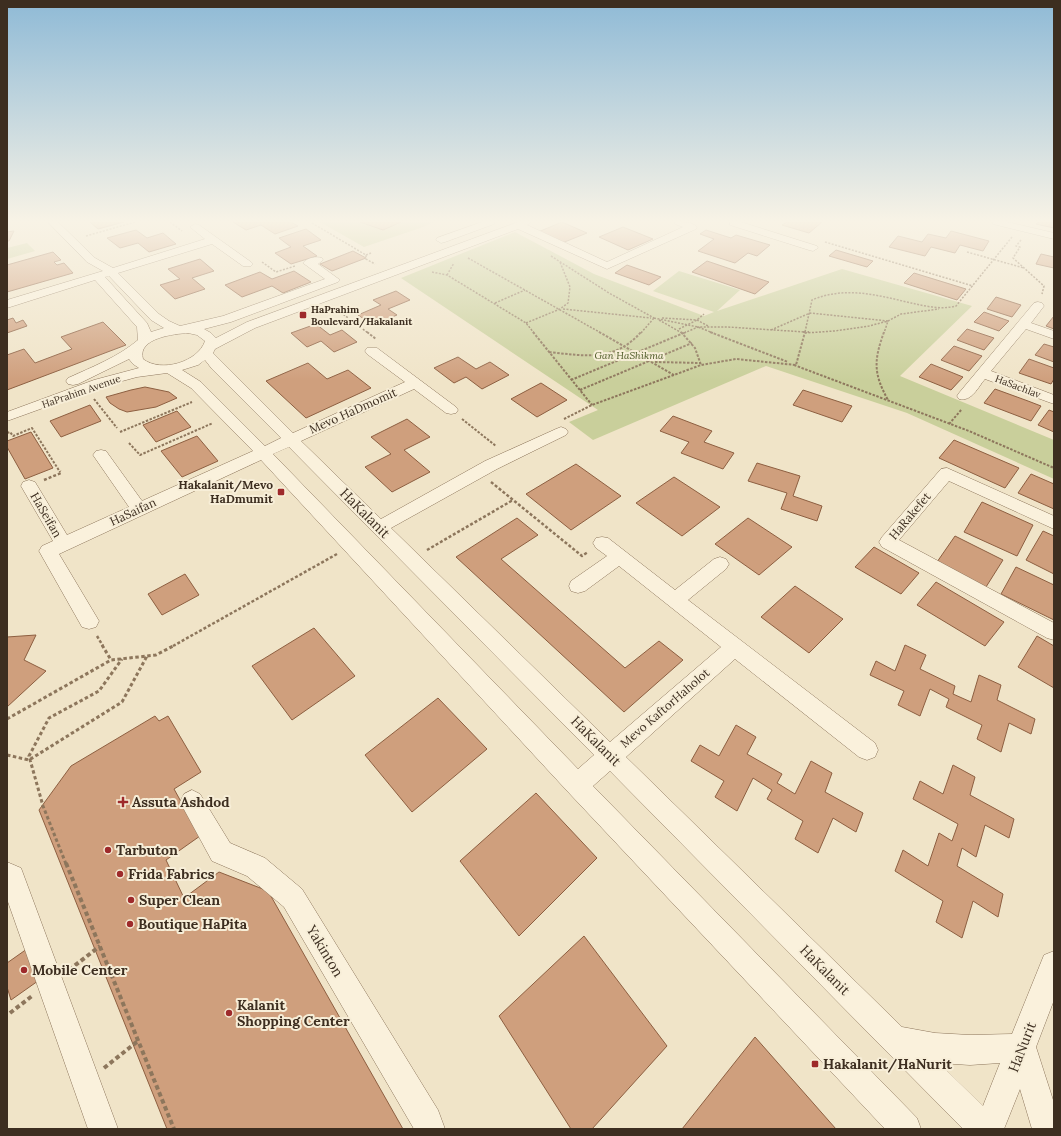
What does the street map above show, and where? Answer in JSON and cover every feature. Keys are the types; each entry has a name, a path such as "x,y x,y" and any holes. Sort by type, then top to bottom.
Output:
{"street":[{"path":"7,304 101,275"},
{"path":"114,275 155,317 165,324 183,329 226,319 348,275"},
{"path":"329,275 334,280"},
{"path":"209,349 251,325 382,275"},
{"path":"98,276 143,326 145,335 135,354 136,359 140,364 163,369 196,384 906,1129"},
{"name":"HaSachlav","path":"964,401 983,373 1040,302"},
{"path":"1022,324 1054,335"},
{"name":"HaKalanit","path":"183,329 197,330 208,336 211,341 209,349 217,366 985,1129"},
{"name":"HaPrahim Avenue","path":"7,406 89,374 114,362 160,334 183,329"},
{"name":"HaPrahim Avenue","path":"7,417 120,376 191,363 209,349"},
{"name":"Mevo HaDmomit","path":"372,351 451,410"},
{"name":"HaSachlav","path":"983,373 1054,400"},
{"name":"Mevo HaDmomit","path":"291,440 415,383"},
{"path":"380,527 478,472 561,432"},
{"name":"HaSaifan","path":"89,621 48,551 291,440"},
{"path":"101,455 139,509"},
{"name":"HaRakefet","path":"1054,523 947,473 888,542 1054,632"},
{"name":"HaSeifan","path":"29,486 63,544"},
{"path":"602,543 867,750"},
{"path":"578,586 619,557"},
{"path":"675,600 720,564"},
{"name":"Mevo KaftorHaholot","path":"577,785 736,647"},
{"name":"Yakinton","path":"192,802 221,852 256,867 294,898 423,1114 430,1129"},
{"path":"10,876 103,1129"},
{"name":"HaNurit","path":"989,1129 1054,964"},
{"path":"896,1040 935,1048 970,1050 1022,1048 1047,1129"}],"path":[{"path":"449,275 526,323 592,405"},
{"path":"498,275 675,375"},
{"path":"526,323 560,309 568,303 570,288 566,275"},
{"path":"581,275 609,293 654,318 679,329 692,343 701,364"},
{"path":"936,275 973,286"},
{"path":"571,380 698,328 710,327 805,332 834,331 869,326 888,321 901,314 910,312 956,306 981,275"},
{"path":"1032,275 1044,286 1040,302"},
{"path":"494,303 525,290"},
{"path":"796,365 812,300 821,295 836,292 857,292 941,308"},
{"path":"336,309 385,345 372,351"},
{"path":"560,309 654,318 697,320 710,327"},
{"path":"769,330 810,313 888,321"},
{"path":"679,329 697,320 704,314"},
{"path":"654,318 698,328 888,400 1054,468"},
{"path":"549,352 598,356 625,346 638,337 654,318"},
{"path":"888,321 876,358 875,366 876,375 888,400"},
{"path":"580,390 692,343"},
{"path":"765,362 769,356"},
{"path":"653,362 701,364 736,359 796,365"},
{"path":"561,432 564,418 592,405 701,364"},
{"path":"84,388 117,428"},
{"path":"120,432 208,396"},
{"path":"949,424 964,401"},
{"path":"451,410 494,444"},
{"path":"129,443 140,455 228,417"},
{"path":"7,433 10,432 13,436 32,428 61,473 29,486"},
{"path":"478,472 582,556 602,543"},
{"path":"412,559 513,500"},
{"path":"7,719 111,660 156,655 351,546"},
{"path":"89,621 111,660"},
{"path":"7,755 29,760 122,702 147,656"},
{"path":"122,659 99,691 49,718 29,756 29,760 43,806 174,1129"},
{"path":"95,950 100,946"},
{"path":"86,1082 138,1041"}],"green space":[{"name":"Gan HaShikma","path":"408,275 597,275 704,316 714,312 653,291 674,275 692,275 740,290 717,311 824,275 863,275 972,306 900,376 1054,440 1054,479 907,413 766,366 593,440 569,422 598,410 401,278"}],"building":[{"path":"7,275 66,275 7,292"},
{"path":"175,275 201,275 192,278 205,289 175,299 160,285 180,279"},
{"path":"252,275 265,275 272,279 283,275 300,275 311,282 283,293 272,286 242,297 225,285"},
{"path":"621,275 655,275 661,277 649,285"},
{"path":"701,275 748,275 769,282 755,294"},
{"path":"912,275 921,275 966,289 957,300 904,283"},
{"path":"396,291 410,300 388,309 397,315 373,325 358,315 381,305 373,300"},
{"path":"996,297 1021,305 1012,317 987,309"},
{"path":"984,312 1009,321 999,331 974,322"},
{"path":"1054,316 1054,329 1046,326"},
{"path":"13,318 16,323 23,320 27,326 7,333 7,320"},
{"path":"103,322 126,345 7,390 7,355 24,349 35,363 72,349 61,337"},
{"path":"316,324 330,335 342,330 357,342 334,352 321,341 307,347 291,333"},
{"path":"967,329 994,338 984,350 957,340"},
{"path":"1044,344 1054,347 1054,362 1035,355"},
{"path":"954,346 982,356 969,371 941,360"},
{"path":"458,357 476,369 490,362 509,375 482,389 466,377 454,383 434,368"},
{"path":"1029,359 1054,368 1054,379 1051,384 1019,373"},
{"path":"308,363 327,379 348,370 371,388 306,418 266,381"},
{"path":"931,364 963,377 951,390 919,377"},
{"path":"541,383 567,400 537,417 511,399"},
{"path":"145,387 169,392 177,398 156,407 127,412 110,403 106,397 131,390"},
{"path":"995,389 1041,406 1031,421 984,403"},
{"path":"803,390 852,406 842,422 793,405"},
{"path":"90,405 101,421 61,437 50,421"},
{"path":"1049,410 1054,412 1054,432 1038,425"},
{"path":"177,411 191,427 156,442 143,425"},
{"path":"673,416 712,431 704,442 734,453 723,469 681,453 689,442 660,431"},
{"path":"407,419 430,437 404,450 430,472 392,492 365,467 391,454 371,437"},
{"path":"31,432 53,468 25,479 7,447 7,441"},
{"path":"197,436 218,461 182,477 161,451"},
{"path":"954,440 1019,468 1005,488 939,458"},
{"path":"757,463 800,476 793,496 822,506 817,521 781,509 787,493 748,481"},
{"path":"576,464 621,496 571,530 526,494"},
{"path":"1031,474 1054,484 1054,509 1018,493"},
{"path":"674,477 720,507 682,536 636,503"},
{"path":"982,502 1033,525 1017,556 964,532"},
{"path":"517,518 538,535 501,559 625,668 659,641 683,660 624,712 456,557"},
{"path":"748,518 792,547 759,575 715,544"},
{"path":"1043,531 1054,536 1054,574 1026,560"},
{"path":"955,536 1003,560 986,587 937,562"},
{"path":"874,547 919,573 901,594 855,567"},
{"path":"1016,567 1054,585 1054,620 1001,594"},
{"path":"185,574 199,595 162,615 148,594"},
{"path":"936,582 1004,622 985,646 917,605"},
{"path":"795,586 843,619 809,653 761,617"},
{"path":"314,628 355,676 292,720 252,666"},
{"path":"36,635 24,660 46,671 7,707 7,637"},
{"path":"1037,636 1054,646 1054,688 1018,667"},
{"path":"905,645 926,655 920,669 955,686 953,694 971,702 979,675 1001,685 997,700 1035,719 1031,734 1009,723 1001,752 977,739 982,725 946,707 949,699 930,689 920,716 898,705 904,691 870,675 876,661 895,671"},
{"path":"438,698 487,749 412,812 365,755"},
{"name":"Kalanit Shopping Center","path":"155,716 159,721 168,716 201,772 174,789 200,836 166,860 184,898 219,872 268,891 403,1129 167,1129 39,810 71,766"},
{"path":"736,725 756,737 747,754 782,774 777,783 795,794 811,761 832,773 825,792 863,813 856,832 833,818 818,853 795,839 803,821 767,799 772,790 753,778 737,811 715,797 724,781 691,761 700,745 719,756"},
{"path":"953,765 975,777 970,795 1014,819 1009,838 985,825 976,857 962,848 957,866 1003,894 998,917 973,901 962,938 936,922 943,901 895,871 903,850 928,866 939,833 952,841 958,824 913,799 920,781 943,794"},
{"path":"536,793 597,858 519,936 460,861"},
{"path":"584,936 667,1046 592,1129 571,1129 499,1016"},
{"path":"34,944 45,976 11,1000 7,987 7,963"},
{"path":"755,1037 836,1129 682,1129"}],"place":[{"name":"HaPrahim Boulevard/Hakalanit","path":"303,315"},
{"name":"Hakalanit/Mevo HaDmumit","path":"281,492"},
{"name":"Assuta Ashdod","path":"123,802"},
{"name":"Tarbuton","path":"108,850"},
{"name":"Frida Fabrics","path":"120,874"},
{"name":"Super Clean","path":"131,900"},
{"name":"Boutique HaPita","path":"130,924"},
{"name":"Mobile Center","path":"24,970"},
{"name":"Kalanit Shopping Center","path":"229,1013"},
{"name":"Hakalanit/HaNurit","path":"815,1064"}]}
